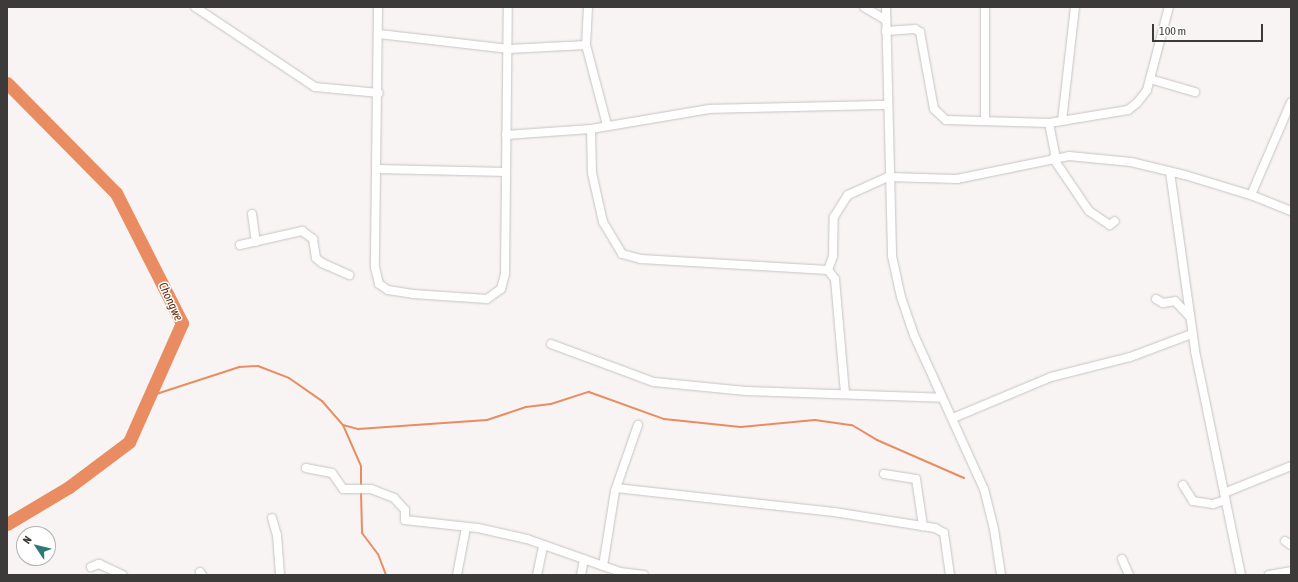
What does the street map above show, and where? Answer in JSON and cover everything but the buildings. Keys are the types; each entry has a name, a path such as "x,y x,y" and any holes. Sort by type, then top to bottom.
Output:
{"street":[{"path":"195,7 315,87 379,93"},
{"path":"378,7 379,93 375,267 379,284 388,290 413,294 487,299 501,289 505,274 506,135 509,49 508,7"},
{"path":"588,7 586,45 606,125"},
{"path":"864,7 886,20"},
{"path":"886,7 888,177 892,256 901,297 942,398 953,418 984,489 994,529 1001,575"},
{"path":"985,7 985,120"},
{"path":"1062,121 1075,7"},
{"path":"886,31 915,29 920,32 933,102 938,116 946,120 1049,123 1128,110 1137,103 1150,79 1169,7"},
{"path":"379,34 509,49 586,45"},
{"path":"1150,79 1195,92"},
{"path":"1251,195 1291,102"},
{"path":"506,135 591,129 606,125 709,109 887,105"},
{"path":"1049,123 1054,158 1089,211 1110,225 1115,221"},
{"path":"591,129 592,173 603,222 622,254 641,259 828,270 835,279 845,393"},
{"path":"828,270 833,256 834,217 848,195 888,177 957,179 1054,158 1131,162 1251,195 1291,211"},
{"path":"378,169 506,172"},
{"path":"1170,172 1192,334 1241,575"},
{"path":"252,214 256,242"},
{"path":"240,245 302,231 312,239 316,258 322,263 349,275"},
{"path":"1156,299 1162,303 1175,301 1190,316"},
{"path":"953,418 1052,378 1130,357 1192,334"},
{"path":"551,344 654,382 746,391 845,393 942,398"},
{"path":"603,566 616,488 638,425"},
{"path":"1183,485 1193,501 1213,504 1225,496 1291,466"},
{"path":"306,468 332,473 343,489 371,489 394,498 406,510 405,520 466,528 527,539 543,547 603,566 644,575"},
{"path":"884,474 916,479 923,526"},
{"path":"616,488 834,512 923,526 944,533 950,575"},
{"path":"272,518 277,535 280,575"},
{"path":"456,575 466,528"},
{"path":"537,575 543,547"},
{"path":"1122,559 1129,575"},
{"path":"581,575 584,560"},
{"path":"91,567 99,564 117,574"},
{"path":"1269,575 1291,571"}],"waterway":[{"name":"Chongwe","path":"7,83 116,193 182,323 129,442 69,487 7,524"},
{"path":"150,396 239,367 258,366 289,378 322,401 343,425 361,466 361,486"},
{"path":"343,425 358,429 487,420 526,407 551,404 589,392 664,419 741,427 815,420 852,425 877,440 964,478"},
{"path":"361,491 362,533 378,554 386,575"}]}
